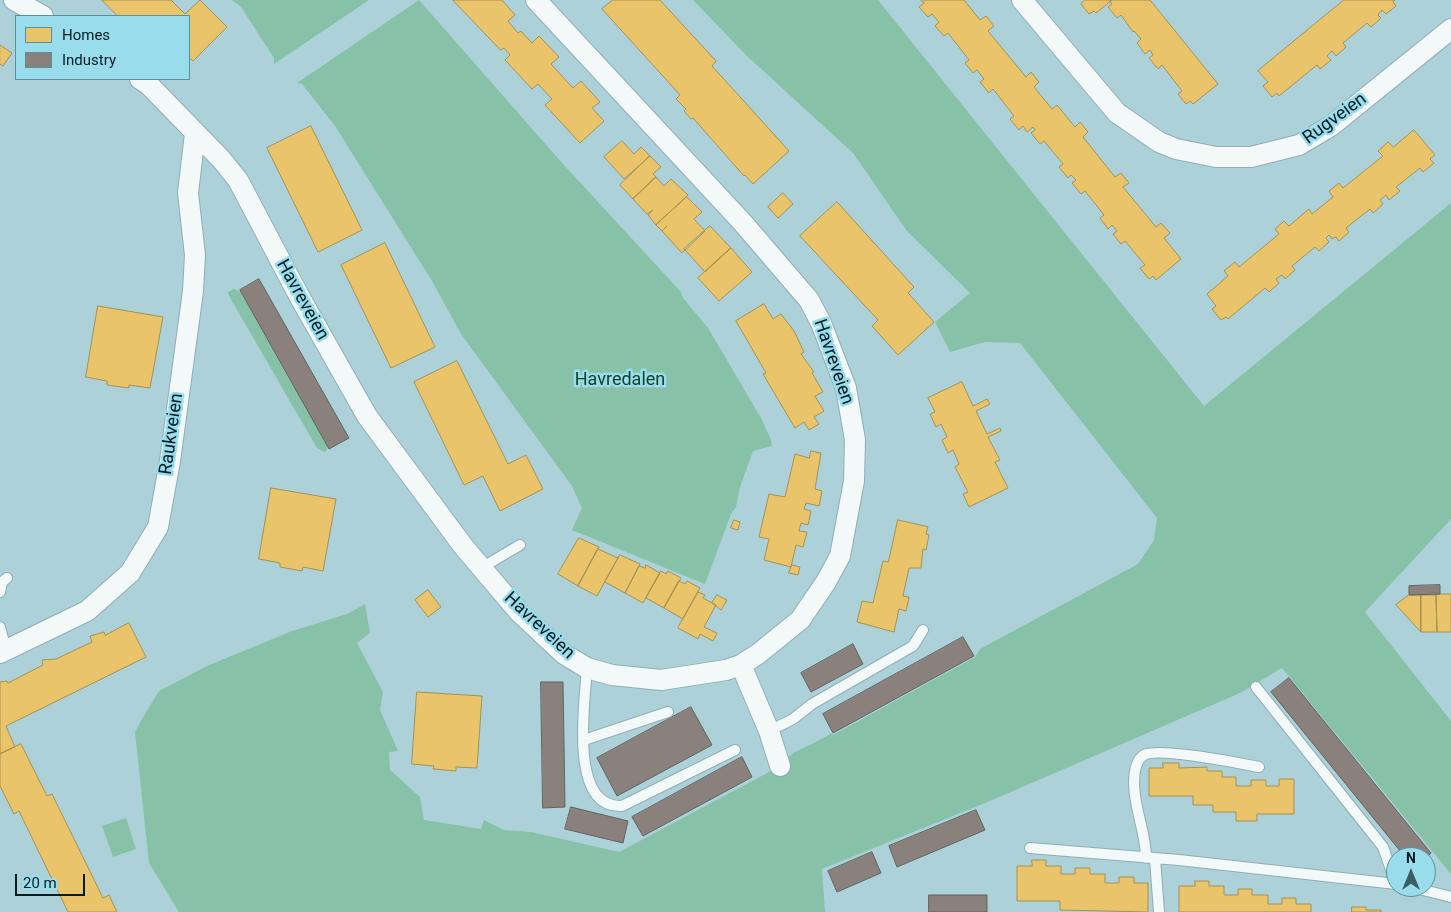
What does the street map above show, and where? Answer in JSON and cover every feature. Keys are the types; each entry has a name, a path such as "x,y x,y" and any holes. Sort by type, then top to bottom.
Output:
{"street":[{"path":"14,0 41,15"},
{"name":"Havreveien","path":"141,80 167,103 221,159 238,180 298,294 367,416 440,516 519,612 564,654 587,668 612,675 660,680 707,675 741,665 775,642 800,620 826,582 840,556 854,481 855,440 846,388 821,323 809,300 743,223 536,0"},
{"name":"Rugveien","path":"1022,0 1108,104 1132,125 1158,142 1216,157 1251,157 1284,150 1318,135 1451,29"},
{"name":"Raukveien","path":"3,651 87,611 130,572 158,527 170,461 192,291 195,255 188,193 195,134"},
{"path":"741,665 769,731 780,766"}],"lane":[{"path":"481,568 520,545"},
{"path":"0,592 2,582 7,578"},
{"path":"0,627 3,651"},
{"path":"769,731 793,719 812,704 913,646 923,630"},
{"path":"587,668 584,760 590,784 600,800 615,806 622,806 735,750"},
{"path":"1256,687 1383,847 1386,856"},
{"path":"584,740 668,712"},
{"path":"1159,912 1143,826 1135,802 1134,781 1137,765 1143,756 1148,753 1164,753 1259,767"},
{"path":"1030,848 1386,883"},
{"path":"1436,893 1451,897"}],"green space":[{"path":"232,0 369,0 274,64 274,58 241,7"},
{"name":"Havredalen","path":"419,0 563,164 681,292 683,298 708,328 761,418 772,446 753,451 740,487 736,507 731,514 705,584 572,530 582,508 572,486 461,334 432,281 335,126 302,84 297,83"},
{"path":"693,0 878,0 1204,406 1451,203 1451,519 1365,612 1451,721 1451,874 1436,856 1436,847 1429,847 1282,668 1240,693 990,801 822,869 825,912 179,912 149,863 135,732 159,691 207,666 292,631 347,614 365,604 370,633 357,643 383,692 380,710 398,751 389,752 390,770 420,797 424,820 481,829 484,820 504,830 531,832 619,852 769,772 795,752 832,733 833,735 975,657 980,649 1138,564 1154,540 1157,518 1020,343 985,342 950,352 935,322 970,293 907,231 853,153 747,56"},
{"path":"234,289 241,292 328,446 326,451 324,452 317,448 229,296 228,292"},
{"path":"126,818 136,849 113,857 102,826"}],"building: Homes":[{"path":"102,0 171,0 185,14 200,0 227,27 193,61 190,59 190,15 117,15"},
{"path":"453,0 502,0 515,15 508,21 518,33 521,31 532,43 539,36 559,57 551,64 573,88 581,81 600,102 592,108 604,121 580,143 545,105 552,99 538,84 532,89 505,60 510,55 504,48 501,50"},
{"path":"613,0 660,0 716,61 712,66 789,151 753,184 693,118 691,119 684,111 686,109 676,99 680,95 602,9"},
{"path":"921,0 964,0 980,20 986,16 994,26 988,31 1026,77 1031,72 1039,82 1034,87 1052,109 1057,105 1075,127 1080,122 1088,132 1083,137 1115,177 1121,173 1129,183 1123,187 1156,227 1161,223 1170,233 1164,238 1181,259 1156,280 1153,276 1149,279 1140,268 1145,265 1125,241 1121,244 1113,234 1117,231 1112,225 1108,229 1100,218 1104,215 1085,191 1081,194 1072,183 1076,180 1071,175 1068,178 1059,167 1063,164 1044,141 1040,144 1031,133 1035,130 1033,127 1027,132 1023,126 1019,130 1010,119 1014,116 993,89 989,93 980,82 984,79 977,70 973,73 965,63 969,60 948,33 944,36 935,26 939,22 932,14 928,17 919,7 924,3"},
{"path":"1085,0 1112,0 1096,13 1094,11 1089,14 1081,4"},
{"path":"1112,0 1150,0 1218,84 1193,104 1190,101 1186,104 1178,94 1182,91 1162,65 1158,69 1149,58 1153,55 1150,50 1145,54 1137,43 1141,39 1133,32 1121,15 1117,18 1108,7 1112,4 1110,2"},
{"path":"1344,0 1395,0 1393,2 1396,6 1386,14 1382,10 1378,15 1381,18 1371,27 1367,23 1343,43 1346,47 1336,56 1332,51 1327,56 1331,60 1320,69 1317,65 1279,96 1277,93 1272,97 1263,86 1268,82 1258,71"},
{"path":"0,45 12,53 3,66 0,64"},
{"path":"311,126 362,230 318,252 267,148"},
{"path":"1414,130 1435,155 1430,159 1434,163 1423,172 1420,168 1396,187 1400,191 1389,200 1386,195 1380,200 1383,204 1373,213 1370,209 1346,228 1349,232 1339,241 1336,237 1332,239 1329,235 1326,238 1329,242 1319,251 1315,247 1292,266 1295,270 1285,279 1282,275 1276,279 1279,283 1269,292 1265,288 1228,319 1226,317 1221,320 1212,309 1216,306 1207,294 1228,276 1224,271 1235,262 1239,267 1279,234 1275,229 1284,221 1289,226 1309,209 1312,214 1333,197 1329,191 1339,183 1343,188 1383,156 1378,151 1388,142 1393,147"},
{"path":"622,141 634,154 641,147 650,156 624,179 604,157"},
{"path":"650,156 661,167 653,174 656,177 633,199 620,185"},
{"path":"656,177 664,186 671,179 688,195 656,225 648,215 653,210 647,214 633,199"},
{"path":"783,193 793,204 778,218 768,207"},
{"path":"687,197 702,212 694,219 705,231 682,253 656,225"},
{"path":"837,202 914,287 908,293 934,322 898,355 872,326 878,320 800,236"},
{"path":"710,226 731,248 705,272 684,249"},
{"path":"385,243 435,347 391,368 341,265"},
{"path":"731,248 752,272 719,301 698,278"},
{"path":"764,304 773,319 781,314 794,331 804,352 801,354 814,372 812,373 823,392 815,396 824,411 814,417 819,424 809,430 804,422 795,428 763,374 766,373 736,321"},
{"path":"98,306 163,317 150,388 129,385 129,388 107,385 107,381 86,377"},
{"path":"457,361 508,464 526,455 543,489 500,511 483,476 464,485 414,382"},
{"path":"962,382 973,406 987,399 990,404 976,411 987,434 1000,428 1001,431 988,437 1000,460 995,462 1008,488 969,507 963,494 968,492 955,467 959,464 953,450 948,453 942,440 947,437 941,424 936,427 930,414 935,412 928,398"},
{"path":"811,451 821,453 815,489 822,491 819,506 806,503 804,509 811,511 808,525 801,523 799,531 807,532 803,547 796,545 791,567 764,560 769,539 759,537 769,494 785,497 795,454 809,458"},
{"path":"271,488 336,499 323,571 303,567 302,571 280,567 280,563 259,559"},
{"path":"734,520 740,522 738,530 731,528"},
{"path":"898,520 928,527 926,534 929,535 926,550 923,549 921,568 909,568 903,596 909,597 906,611 899,609 894,632 857,622 862,601 873,603 883,561 888,562"},
{"path":"579,538 599,547 578,586 558,574"},
{"path":"598,549 618,558 597,596 578,586"},
{"path":"620,555 640,564 625,593 605,582"},
{"path":"646,565 660,573 643,603 625,593 639,566 645,568"},
{"path":"792,565 800,567 798,575 789,573"},
{"path":"661,571 666,574 668,571 681,578 664,608 646,598"},
{"path":"679,581 685,584 687,581 700,588 683,619 664,608"},
{"path":"428,590 441,607 428,617 415,600"},
{"path":"698,592 705,595 703,598 716,605 704,627 717,633 713,641 700,634 698,639 678,628"},
{"path":"1451,594 1451,632 1437,632 1436,595"},
{"path":"717,595 727,600 721,610 712,603"},
{"path":"1409,595 1421,595 1421,632 1396,605"},
{"path":"1421,595 1436,595 1437,632 1421,632"},
{"path":"129,623 146,657 6,726 15,747 0,754 0,682 7,681 8,683 43,665 42,660 56,659 92,642 90,636 104,632 105,635"},
{"path":"417,692 482,696 477,768 456,767 456,771 433,769 434,766 412,764"},
{"path":"21,744 47,796 52,794 103,898 109,895 117,912 68,912 19,811 14,814 0,786 0,754"},
{"path":"1163,763 1179,763 1179,768 1207,767 1207,771 1222,771 1222,777 1236,777 1236,786 1251,786 1251,780 1266,780 1266,786 1279,786 1279,779 1294,779 1294,814 1257,814 1257,821 1236,821 1236,812 1213,812 1213,805 1193,805 1193,796 1149,796 1149,768 1163,768"},
{"path":"1032,860 1046,860 1046,866 1061,866 1061,874 1075,874 1075,868 1090,868 1090,874 1105,874 1105,883 1119,883 1119,877 1134,877 1134,883 1148,883 1148,912 1060,910 1060,901 1017,901 1017,866 1032,866"},
{"path":"1195,881 1209,881 1209,886 1224,886 1224,895 1238,895 1238,889 1252,889 1252,895 1268,895 1268,904 1282,904 1282,898 1296,898 1296,904 1311,904 1311,912 1179,912 1179,886 1195,886"},
{"path":"1352,907 1366,907 1366,910 1381,910 1381,912 1352,912"}],"building: Industry":[{"path":"259,279 349,438 329,449 240,290"},
{"path":"1440,585 1440,594 1409,595 1409,586"},
{"path":"963,637 974,656 833,733 823,714"},
{"path":"853,644 863,664 811,692 801,673"},
{"path":"1289,678 1426,847 1397,847 1271,692"},
{"path":"541,682 563,682 565,807 543,808"},
{"path":"691,707 712,745 617,796 597,758"},
{"path":"742,757 752,777 643,836 632,817"},
{"path":"571,807 628,821 623,843 565,829"},
{"path":"976,810 985,830 897,867 889,846"},
{"path":"872,852 881,873 837,892 828,871"},
{"path":"929,895 987,895 987,912 929,912"}]}
